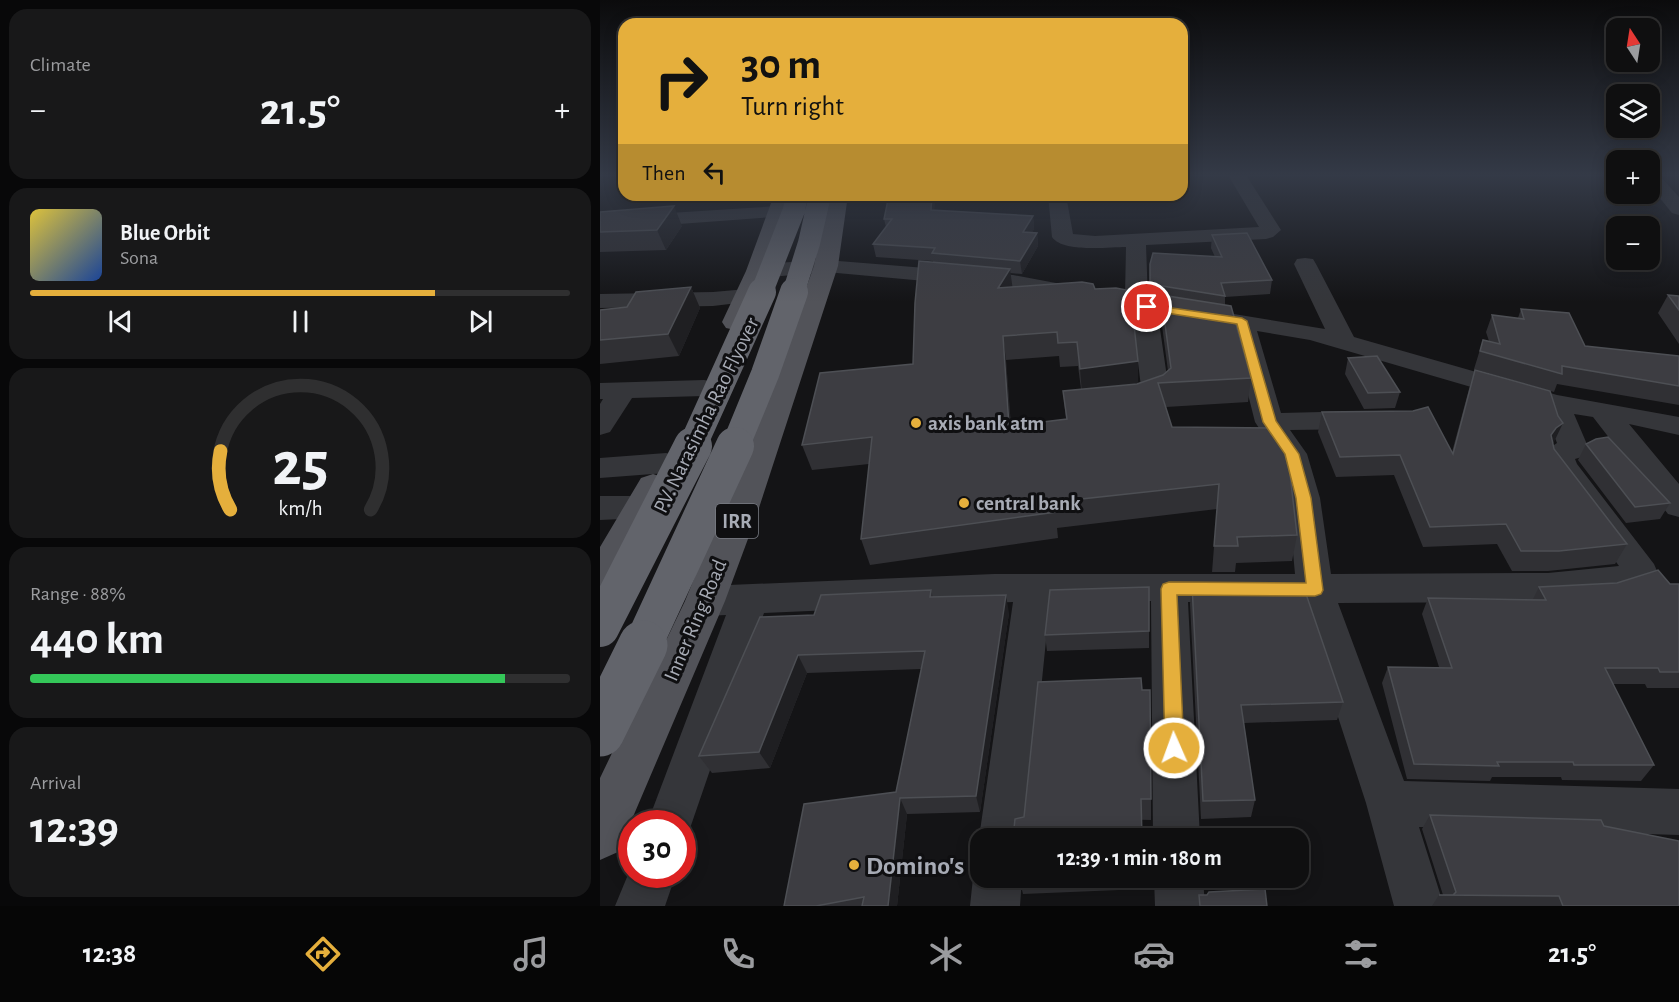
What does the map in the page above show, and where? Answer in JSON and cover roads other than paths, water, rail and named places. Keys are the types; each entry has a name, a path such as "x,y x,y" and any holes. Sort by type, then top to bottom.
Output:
{"highway":[{"name":"P.V. Narasimha Rao Flyover","path":"600,628 687,458 758,307 791,217"},
{"name":"P.V. Narasimha Rao Flyover","path":"600,732 710,502 765,376 806,251 814,217"}],"main road":[{"path":"600,581 666,463 704,388 780,217"},
{"name":"Inner Ring Road","path":"600,834 705,601 769,434 826,266 834,217"}],"street":[{"path":"623,222 660,217"},
{"path":"1060,217 1062,237 1095,242 1259,234 1271,230 1263,217"},
{"path":"1100,401 1145,396 1155,391 1142,306 1136,240"},
{"path":"1305,264 1344,342"},
{"path":"758,271 826,266 1012,282 1142,306 1313,333 1555,403 1679,426"},
{"path":"600,301 712,299 747,296"},
{"path":"1242,321 1269,422 1292,454 1304,498 1315,590 1389,803 1419,906"},
{"path":"600,426 612,391 704,388"},
{"path":"705,601 1033,587 1315,590 1560,587 1611,582 1636,575 1639,571 1637,564 1562,467 1559,456 1564,451 1575,450 1555,403"},
{"path":"1602,410 1679,506"},
{"path":"1269,422 1384,419"},
{"path":"600,468 666,463"},
{"path":"600,508 642,507"},
{"path":"1004,828 1033,587"},
{"path":"1169,589 1178,828"},
{"path":"675,810 750,599"},
{"path":"1389,803 1679,812"},
{"path":"640,906 647,888"},
{"path":"994,906 997,888"},
{"path":"1179,888 1180,906"}],"place":[{"name":"axis bank atm","path":"916,423"},
{"name":"central bank","path":"964,503"},
{"name":"Domino's","path":"854,865"}]}
